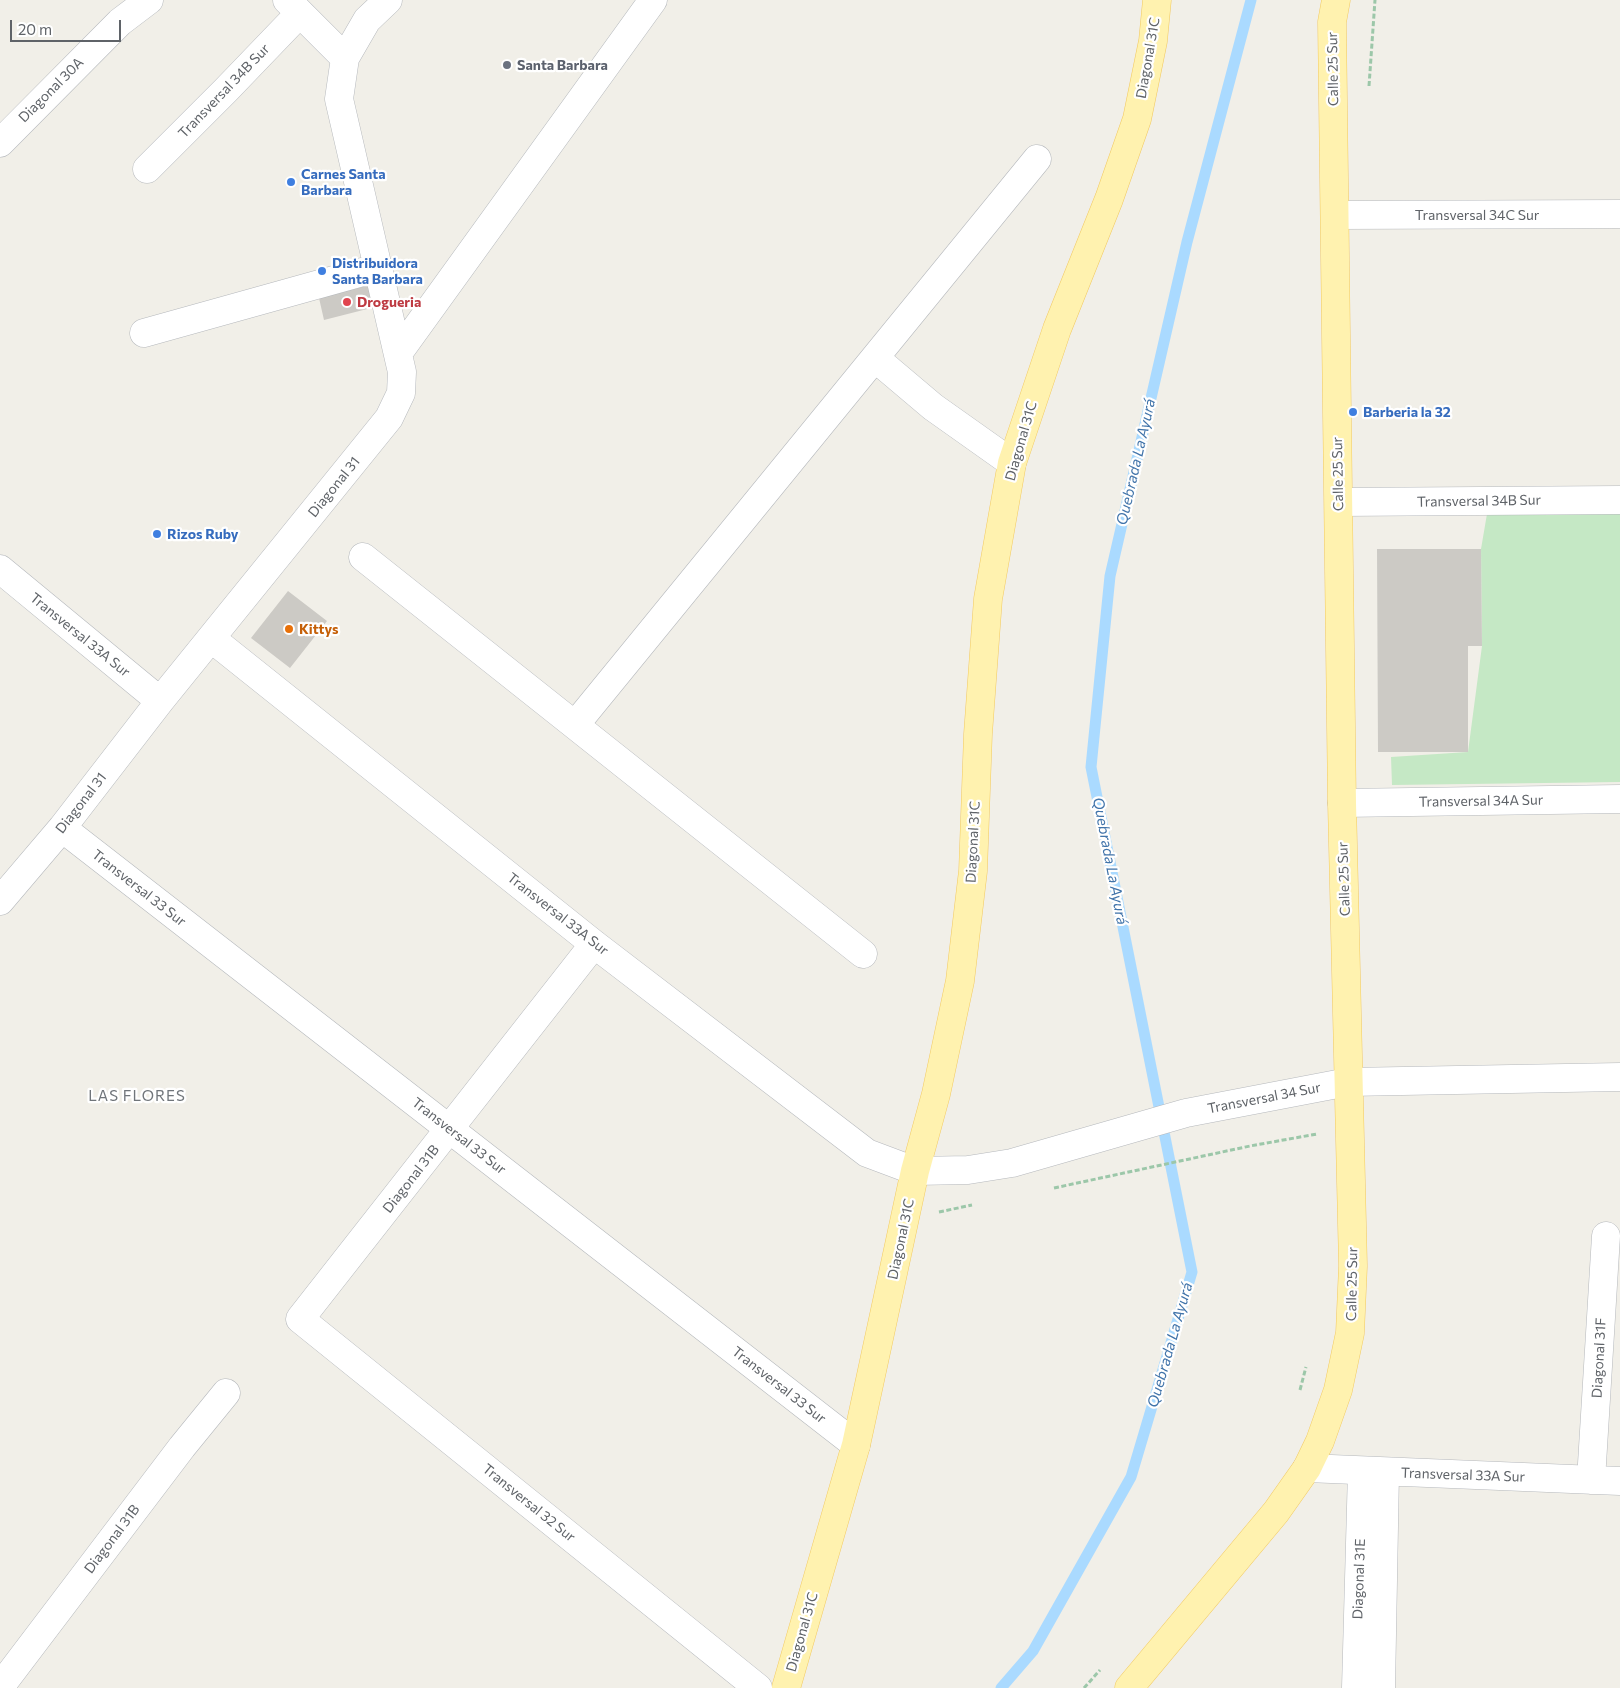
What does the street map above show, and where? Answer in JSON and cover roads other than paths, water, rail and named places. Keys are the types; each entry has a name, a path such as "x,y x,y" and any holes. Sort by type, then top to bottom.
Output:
{"main road":[{"name":"Diagonal 31C","path":"786,1688 856,1445 915,1171 936,1094 960,982 973,871 978,734 988,599 1012,463 1057,329 1109,199 1137,119 1153,41 1157,0"},
{"name":"Calle 25 Sur","path":"1129,1688 1276,1512 1307,1468 1320,1441 1338,1390 1350,1332 1353,1266 1342,803 1332,22 1336,0"}],"street":[{"name":"Diagonal 30A","path":"0,143 120,22 149,0"},
{"name":"Diagonal 31","path":"0,901 62,828 160,701 389,418 401,393 402,372 399,352 377,268 338,98 345,58 366,20 388,0"},
{"path":"399,352 653,0"},
{"name":"Transversal 34B Sur","path":"147,169 226,90 293,6 345,58"},
{"path":"575,726 1037,159"},
{"name":"Transversal 34C Sur","path":"1335,215 1620,214"},
{"path":"144,333 377,268"},
{"path":"874,358 934,406 1012,463"},
{"name":"Transversal 34B Sur","path":"1339,502 1620,500"},
{"path":"363,557 863,954"},
{"name":"Transversal 33A Sur","path":"0,569 160,701"},
{"name":"Transversal 33A Sur","path":"212,639 594,944 867,1153 915,1171"},
{"name":"Transversal 34A Sur","path":"1342,803 1620,799"},
{"name":"Transversal 33 Sur","path":"62,828 856,1445"},
{"name":"Diagonal 31B","path":"300,1319 451,1129 594,944"},
{"name":"Transversal 34 Sur","path":"915,1171 968,1170 1012,1163 1115,1135 1186,1113 1348,1082 1620,1077"},
{"name":"Diagonal 31F","path":"1592,1480 1606,1236"},
{"name":"Transversal 32 Sur","path":"300,1319 758,1688"},
{"name":"Diagonal 31B","path":"0,1687 182,1447 226,1393"},
{"name":"Transversal 33A Sur","path":"1307,1468 1620,1481"},
{"name":"Diagonal 31E","path":"1356,1688 1374,1471"},
{"name":"Diagonal 31E","path":"1374,1471 1381,1688"}],"waterway":[{"name":"Quebrada La Ayurá","path":"1001,1688 1033,1651 1131,1477 1192,1272 1091,767 1110,576 1187,242 1251,0"}],"place":[{"name":"Santa Barbara","path":"507,65"},
{"name":"Carnes Santa Barbara","path":"291,182"},
{"name":"Distribuidora Santa Barbara","path":"322,271"},
{"name":"Drogueria","path":"347,302"},
{"name":"Barberia la 32","path":"1353,412"},
{"name":"Rizos Ruby","path":"157,534"},
{"name":"Kittys","path":"289,629"}],"district":[{"name":"LAS FLORES","path":"137,1096"}]}
